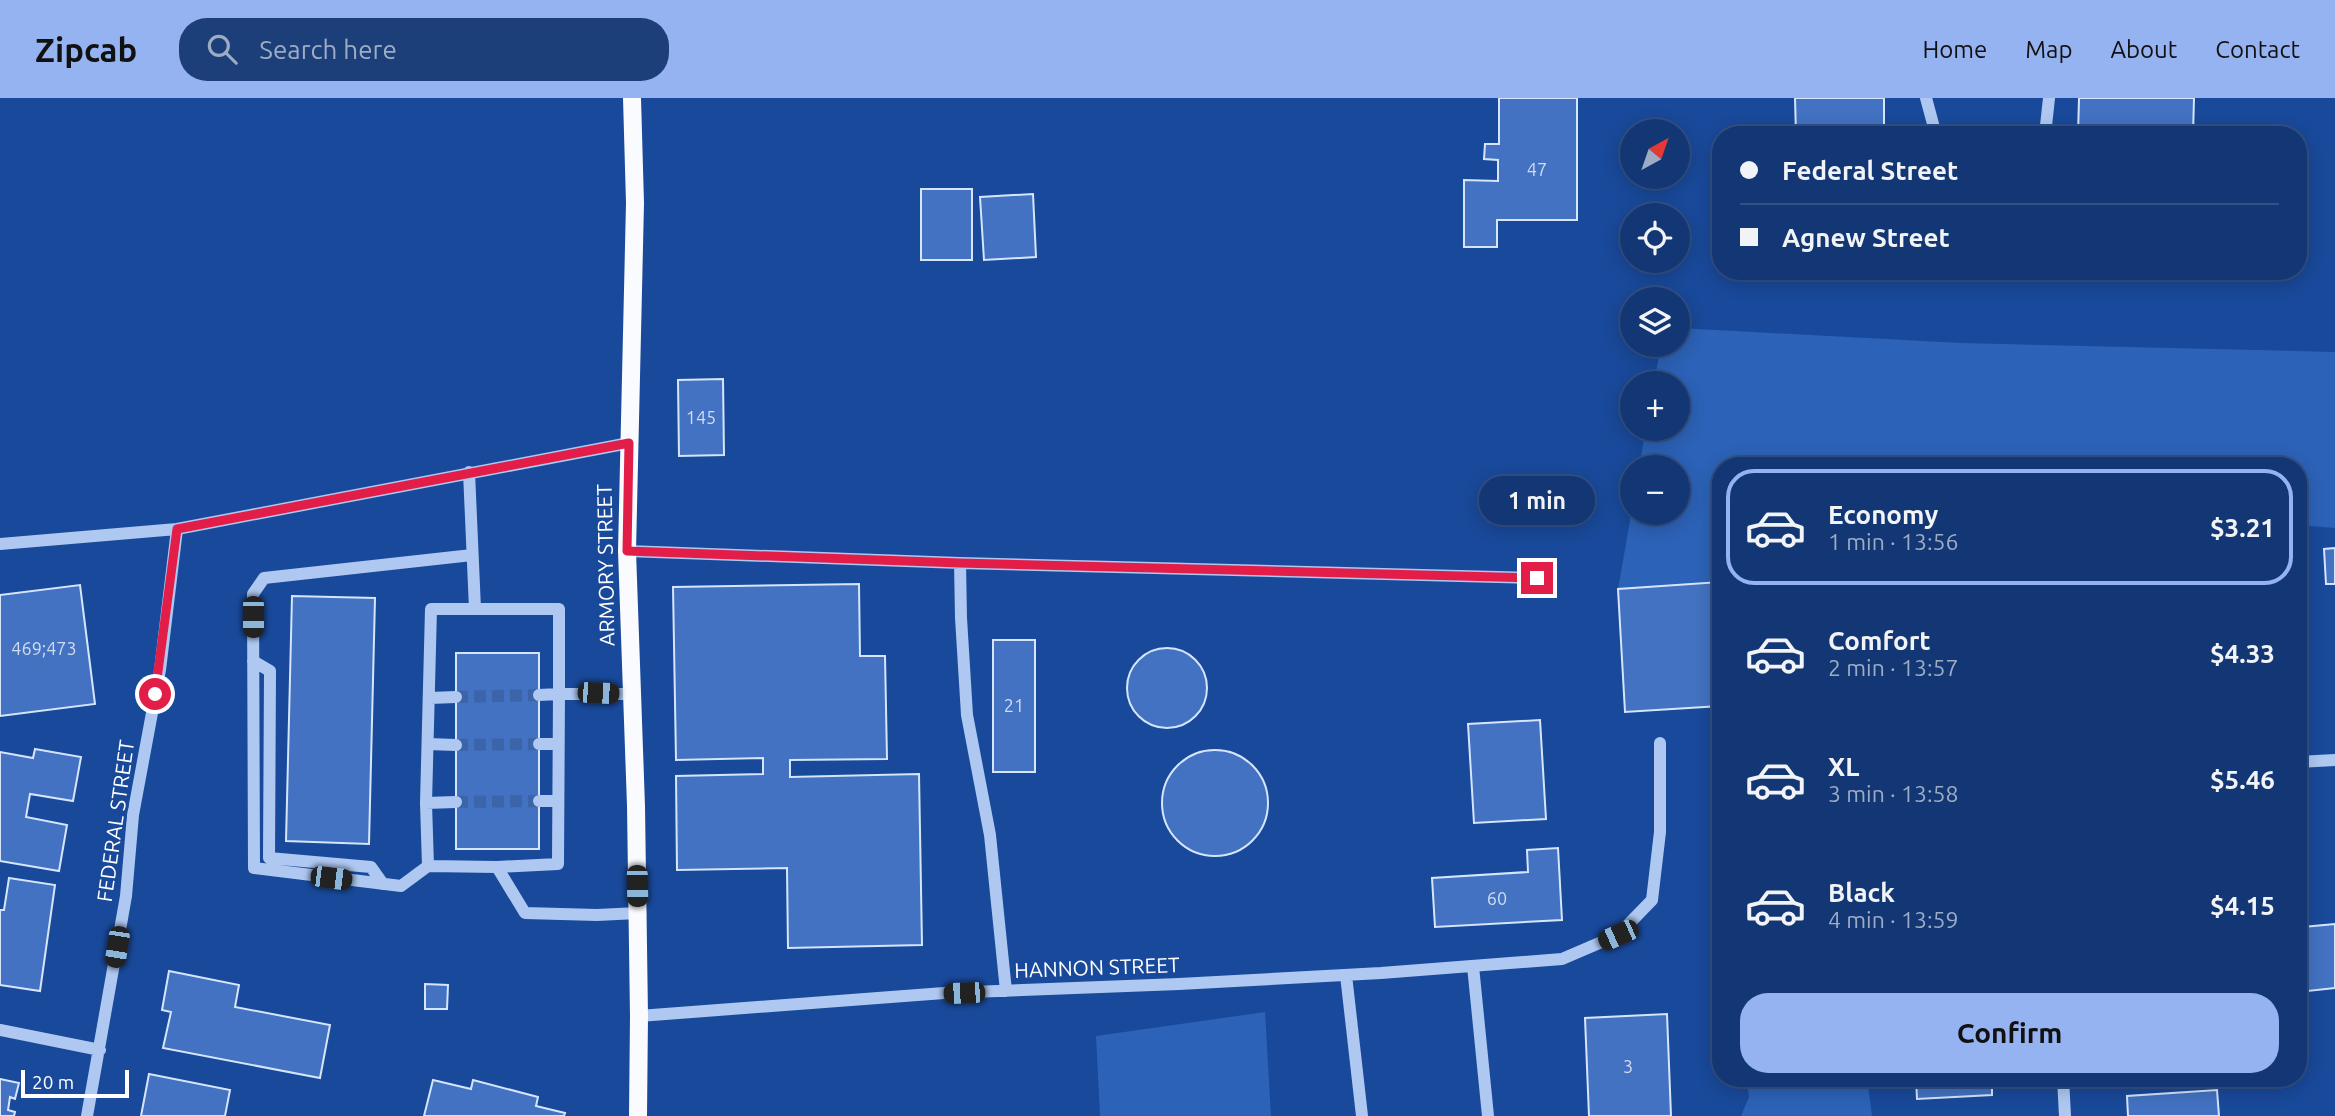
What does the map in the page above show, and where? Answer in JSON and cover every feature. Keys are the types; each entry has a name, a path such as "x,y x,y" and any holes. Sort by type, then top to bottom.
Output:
{"main road":[{"name":"ARMORY STREET","path":"632,98 635,203 627,551 638,913 638,1116"}],"street":[{"path":"1926,98 1934,126"},
{"path":"2046,126 2049,98"},
{"path":"0,544 177,529 629,443"},
{"path":"468,472 475,609"},
{"name":"FEDERAL STREET","path":"86,1116 126,896 133,815 160,670 177,529"},
{"path":"627,551 960,563 1537,578"},
{"path":"428,866 426,803 431,609 559,609 558,864 428,866 401,886 254,869 253,594 264,578 472,555"},
{"path":"960,563 967,715 990,835 1006,991"},
{"path":"253,661 270,671 270,858 371,867 383,884"},
{"path":"539,695 631,694"},
{"path":"429,698 456,696"},
{"path":"428,744 456,745"},
{"path":"539,744 558,744"},
{"name":"HANNON STREET","path":"639,1016 944,993 1346,975 1562,959 1618,935 1652,900 1660,832 1660,744"},
{"path":"2307,762 2335,760"},
{"path":"539,801 558,801"},
{"path":"426,803 456,802"},
{"path":"497,867 524,913 638,913"},
{"path":"1473,966 1488,1116"},
{"path":"1346,975 1362,1116"},
{"path":"0,1030 100,1050"},
{"path":"2063,1087 2065,1116"}],"shaded area":[{"path":"1690,329 1961,343 2335,352 2335,528 2307,526 2307,457 1712,457 1712,583 1618,589 1629,525 1690,525 1690,455 1641,455 1644,441 1690,441 1690,371 1656,371 1659,357 1690,357"},
{"path":"1265,1012 1271,1116 1100,1116 1096,1036"},
{"path":"1747,1087 1868,1087 1872,1116 1741,1116 1749,1097"}],"building":[{"path":"1499,98 1577,98 1577,220 1497,220 1497,247 1464,247 1464,180 1498,181 1498,160 1484,159 1485,144 1499,144"},
{"path":"1795,98 1884,98 1884,126 1796,126"},
{"path":"2079,98 2194,98 2193,126 2078,126"},
{"path":"921,189 972,189 972,260 921,260"},
{"path":"1033,194 1036,257 984,260 980,197"},
{"path":"723,379 724,455 679,456 678,380"},
{"path":"2335,548 2335,584 2326,584 2324,549"},
{"path":"1712,583 1712,707 1625,712 1618,589"},
{"path":"859,584 860,656 885,656 887,759 790,760 790,777 919,774 922,945 788,948 787,868 677,870 676,776 763,774 763,758 676,760 673,587"},
{"path":"80,585 95,704 0,716 0,595"},
{"path":"292,596 375,598 369,844 286,841"},
{"path":"993,640 1035,640 1035,772 993,772"},
{"path":"1167,648 1182,651 1195,660 1204,673 1207,688 1204,703 1195,716 1182,725 1167,728 1152,725 1139,716 1130,703 1127,688 1130,673 1139,660 1152,651"},
{"path":"456,653 539,653 539,849 456,849"},
{"path":"1540,720 1546,819 1474,823 1468,724"},
{"path":"35,749 81,757 73,801 30,794 26,817 67,825 59,871 0,861 0,752 33,758"},
{"path":"1215,750 1235,754 1252,766 1264,783 1268,803 1264,823 1252,840 1235,852 1215,856 1195,852 1178,840 1166,823 1162,803 1166,783 1178,766 1195,754"},
{"path":"1558,848 1562,920 1435,927 1432,878 1528,872 1527,850"},
{"path":"9,878 55,885 40,991 0,985 0,910 4,910"},
{"path":"2335,924 2335,988 2308,991 2307,927"},
{"path":"169,971 239,985 235,1007 330,1025 320,1078 163,1048 171,1012 162,1010"},
{"path":"425,984 448,985 447,1009 425,1009"},
{"path":"1667,1014 1671,1116 1589,1116 1585,1018"},
{"path":"149,1074 230,1090 225,1116 141,1116"},
{"path":"0,1079 19,1083 15,1099 10,1097 8,1110 15,1112 14,1116 0,1116"},
{"path":"433,1080 471,1089 473,1080 538,1097 536,1106 565,1113 564,1116 424,1116"},
{"path":"1916,1087 1992,1087 1992,1095 1917,1099"},
{"path":"2217,1090 2219,1116 2128,1116 2127,1096"}],"tunnel":[{"path":"456,697 539,695"},
{"path":"456,745 539,744"},
{"path":"456,802 539,801"}],"route":[{"path":"155,694 177,529 629,443 627,551 960,563 1537,578"}]}
